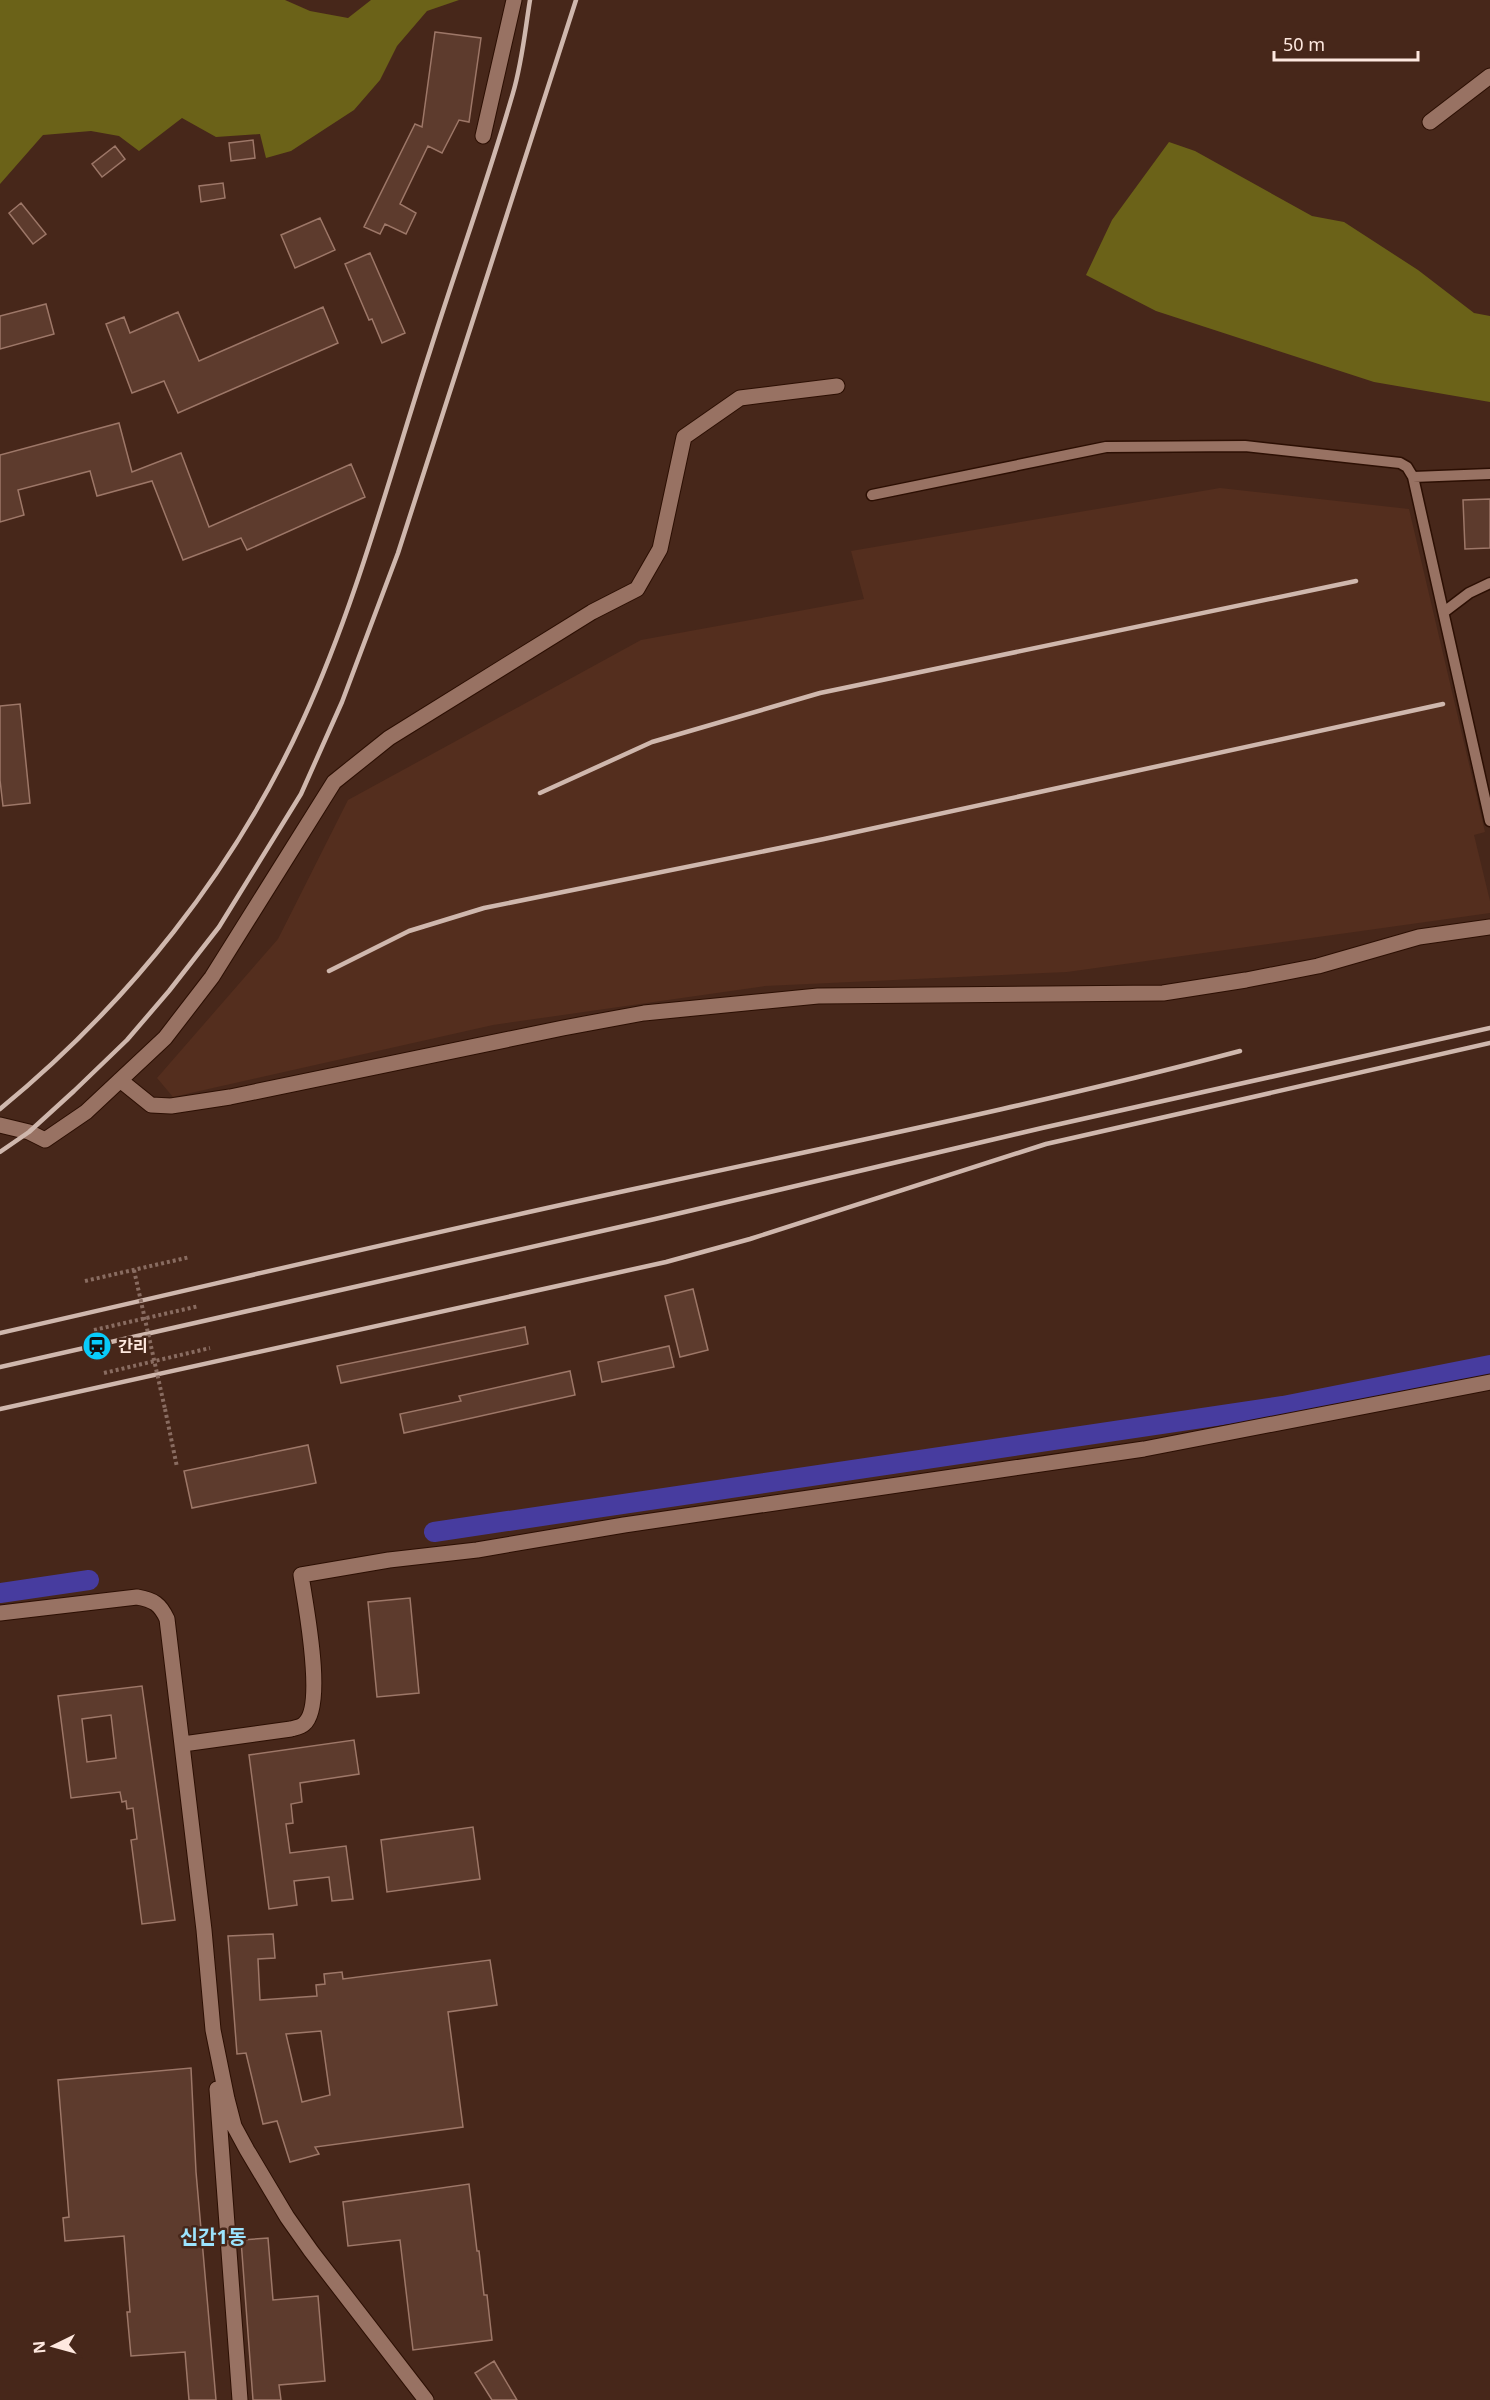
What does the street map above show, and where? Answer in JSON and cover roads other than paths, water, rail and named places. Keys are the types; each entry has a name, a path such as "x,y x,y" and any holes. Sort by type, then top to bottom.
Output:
{"street":[{"path":"483,136 514,0"},
{"path":"1430,122 1490,76"},
{"path":"0,1125 29,1132 45,1140 86,1112 165,1038 212,977 334,782 389,738 592,612 637,589 660,549 684,437 740,398 837,386"},
{"path":"120,1080 151,1104 171,1106 230,1097 644,1013 818,996 1163,993 1318,966 1419,937 1490,927"},
{"path":"183,1744 291,1729 304,1724 312,1711 315,1690 301,1575 389,1560 477,1550 624,1525 1144,1449 1490,1382"},
{"path":"0,1613 137,1597 152,1599 160,1605 167,1619 204,1930 240,2400"},
{"path":"213,2030 234,2126 247,2151 305,2243 426,2400"}],"lane":[{"path":"872,495 1107,447 1245,446 1400,463 1407,466 1413,477 1490,821"},
{"path":"1413,477 1490,474"},
{"path":"1443,612 1469,593 1490,583"}],"waterway":[{"path":"434,1532 1283,1406 1490,1365"},
{"path":"0,1593 89,1580"}],"railway":[{"path":"0,1109 92,1025 174,932 211,882 245,830 303,720 340,630 372,537 493,158 516,82 530,0"},
{"path":"0,1152 29,1132 74,1091 127,1040 169,991 219,927 301,794 342,702 398,553 576,0"},
{"path":"540,793 652,742 820,693 1356,581"},
{"path":"329,971 409,931 484,908 824,839 1443,704"},
{"path":"0,1367 655,1219 1042,1128 1490,1028"},
{"path":"0,1409 666,1262 750,1239 1046,1144 1490,1043"},
{"path":"0,1333 486,1221 1019,1105 1240,1051"}],"place":[{"name":"간리","path":"97,1346"}],"district":[{"name":"신간1동","path":"213,2237"}]}
